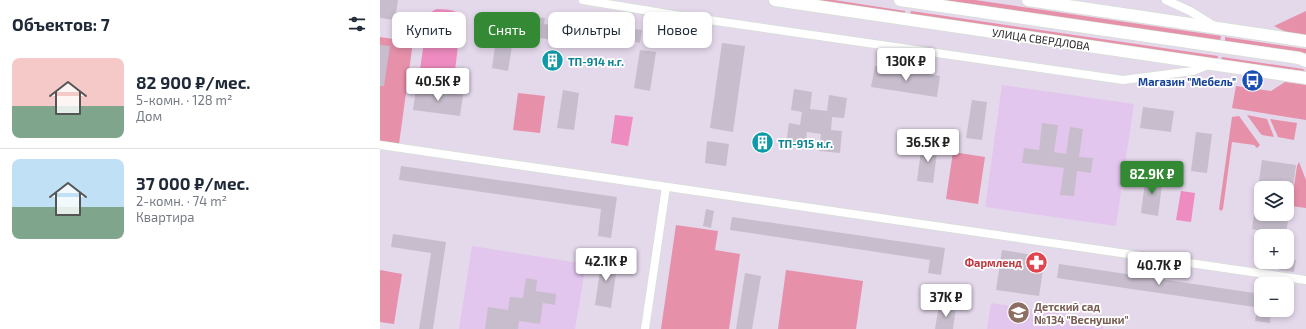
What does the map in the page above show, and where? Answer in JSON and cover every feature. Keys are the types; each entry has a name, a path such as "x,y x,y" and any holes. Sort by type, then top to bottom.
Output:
{"main road":[{"name":"УЛИЦА СВЕРДЛОВА","path":"775,0 1306,78"},
{"name":"УЛИЦА СВЕРДЛОВА","path":"900,0 1304,58"},
{"path":"1028,0 1306,41"}],"street":[{"path":"583,0 1123,80 1192,71 1209,64"},
{"path":"1166,0 1190,11 1217,27"},
{"path":"380,145 1306,280"},
{"path":"644,329 666,187"}],"shaded area":[{"path":"802,0 834,0 905,11 905,15"},
{"path":"943,0 975,0 1221,36 1220,41"},
{"path":"437,9 456,12 432,12"},
{"path":"911,11 1218,56 1217,60 910,15"},
{"path":"1306,11 1306,37 1294,36 1274,26"},
{"path":"380,37 392,39 392,48 412,48 399,144 380,141"},
{"path":"1225,37 1306,49 1306,53 1225,41"},
{"path":"423,48 458,48 455,71 450,78 442,81 433,80 425,76 420,70"},
{"path":"1222,57 1303,69 1305,71 1221,61"},
{"path":"1285,82 1306,85 1306,120 1232,108 1236,86 1271,91"},
{"path":"1002,85 1134,104 1116,226 985,207"},
{"path":"518,93 545,96 540,133 513,130"},
{"path":"615,115 633,117 628,146 611,143"},
{"path":"1247,115 1267,119 1274,137 1262,135"},
{"path":"1239,116 1260,145 1257,148 1254,145 1232,142 1223,209 1221,211 1219,209 1232,117"},
{"path":"1270,119 1297,123 1294,140 1278,137"},
{"path":"953,152 985,157 978,204 946,199"},
{"path":"1299,162 1306,180 1306,208 1294,206 1294,186"},
{"path":"1181,191 1195,193 1191,222 1176,220"},
{"path":"676,225 718,231 715,250 740,254 729,329 661,329"},
{"path":"472,246 586,264 575,329 459,329"},
{"path":"380,270 402,274 394,324 380,322"},
{"path":"786,270 863,281 856,329 778,329"},
{"name":"Детский сад №134 \"Веснушки\"","path":"991,303 1104,320 1103,329 987,329"}],"building":[{"path":"380,0 398,0 396,12 392,12 392,20 380,18"},
{"path":"540,17 545,18 544,24 548,25 548,39 540,38"},
{"path":"635,29 642,30 640,43 635,42"},
{"path":"722,43 745,46 733,132 710,128"},
{"path":"380,45 390,46 384,86 380,86"},
{"path":"495,48 512,48 508,71 492,68"},
{"path":"640,50 656,52 650,91 634,88"},
{"name":"ТП-914 н.г.","path":"550,54 558,56 556,67 548,66"},
{"path":"875,66 940,76 937,97 871,87"},
{"path":"416,88 463,95 460,116 413,110"},
{"path":"794,89 812,92 810,109 827,111 829,95 847,98 844,118 832,117 831,130 842,131 840,153 819,151 821,134 807,132 805,147 786,145 789,123 800,125 802,112 791,110"},
{"path":"563,90 579,93 574,130 557,128"},
{"path":"972,100 987,102 982,140 966,138"},
{"path":"1143,107 1174,111 1171,132 1140,128"},
{"path":"1042,123 1058,125 1054,152 1066,154 1070,127 1083,129 1079,157 1093,158 1091,173 1077,171 1074,196 1060,195 1064,168 1022,163 1024,148 1039,150"},
{"path":"1196,132 1212,134 1207,173 1191,171"},
{"name":"ТП-915 н.г.","path":"759,136 767,137 765,151 757,150"},
{"path":"707,141 729,144 726,166 705,163"},
{"path":"922,143 938,145 933,183 917,181"},
{"path":"1262,160 1296,165 1294,181 1259,181"},
{"path":"401,166 617,197 611,238 598,236 601,209 399,180"},
{"path":"1146,174 1163,177 1158,216 1141,213"},
{"path":"706,209 714,211 711,228 703,226"},
{"path":"1254,213 1254,221 1288,221 1287,229 1252,229"},
{"path":"732,217 945,248 941,275 928,273 930,260 730,230"},
{"path":"393,234 446,242 433,329 419,329 431,253 391,247"},
{"path":"1002,250 1045,257 1039,296 996,290"},
{"path":"602,257 618,260 611,308 595,305"},
{"path":"1294,260 1296,260 1294,272 1279,270 1294,269"},
{"path":"1059,264 1254,293 1254,307 1057,278"},
{"path":"745,273 761,276 752,329 736,329"},
{"path":"526,278 537,280 536,291 556,294 555,305 543,303 540,324 519,321 518,329 485,329 488,307 508,310 510,297 523,298"},
{"path":"939,305 956,307 953,329 935,329"},
{"path":"1256,317 1270,317 1270,323 1255,321"}],"place":[{"name":"ТП-914 н.г.","path":"553,61"},
{"name":"Магазин \"Мебель\"","path":"1252,81"},
{"name":"ТП-915 н.г.","path":"762,143"},
{"name":"Фармленд","path":"1037,262"},
{"name":"Детский сад №134 \"Веснушки\"","path":"1018,312"}]}
